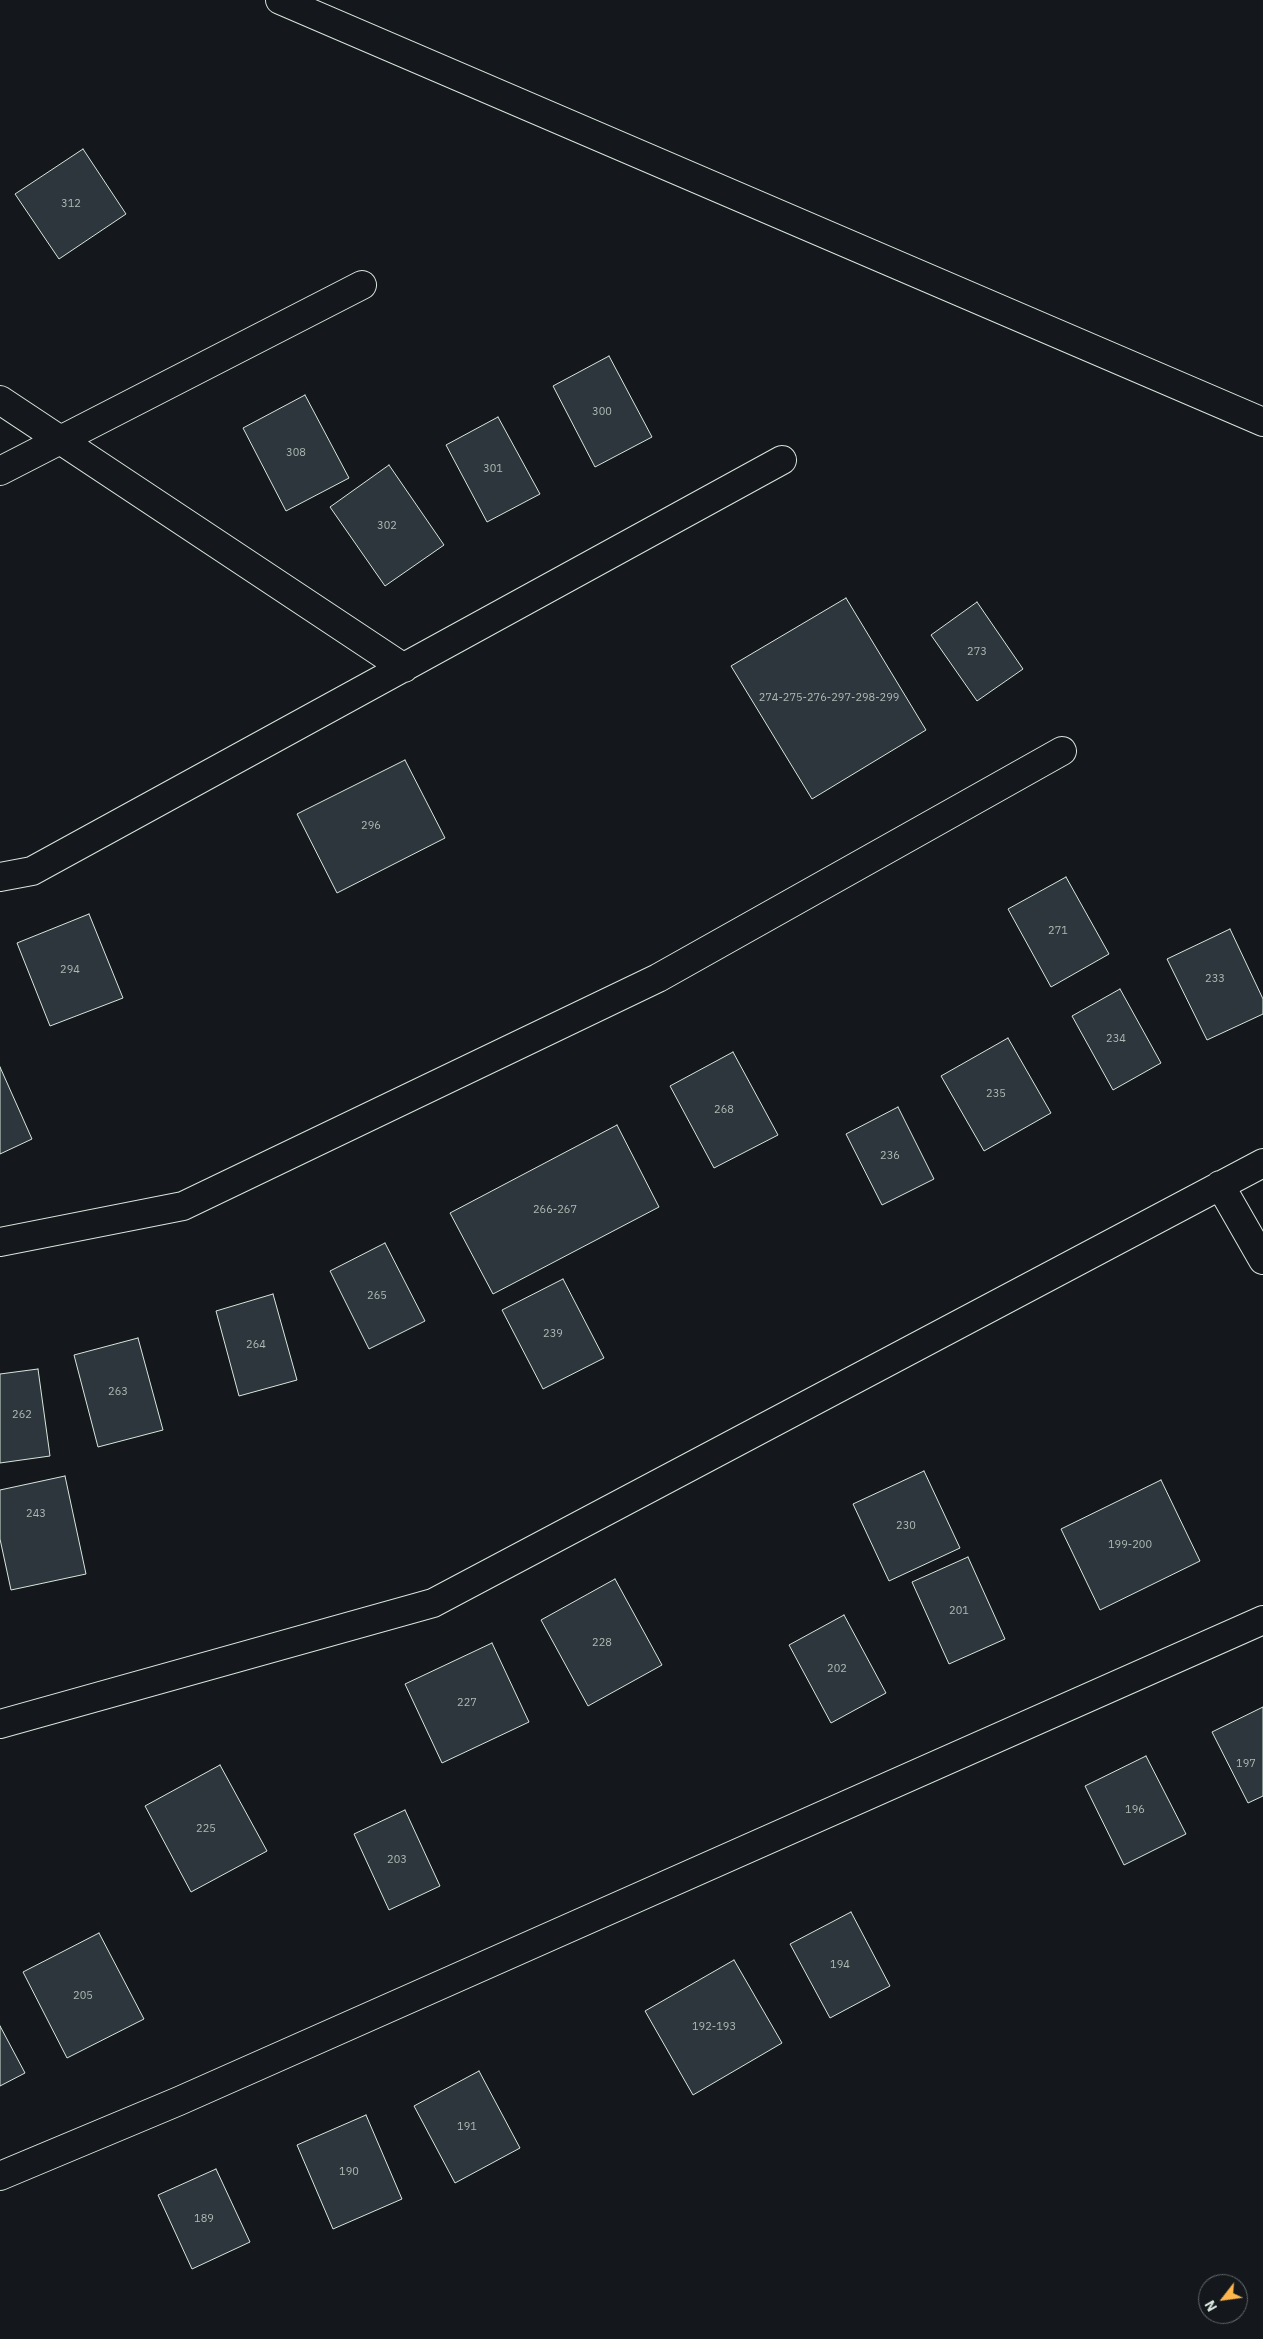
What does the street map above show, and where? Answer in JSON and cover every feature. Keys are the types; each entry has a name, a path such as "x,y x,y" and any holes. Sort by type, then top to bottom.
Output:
{"street":[{"path":"280,0 1263,422"},
{"path":"0,471 362,285"},
{"path":"0,400 404,668"},
{"path":"0,877 32,871 782,460"},
{"path":"0,1242 184,1206 658,978 1062,751"},
{"path":"0,1724 433,1602 1263,1162"},
{"path":"1220,1185 1263,1260"},
{"path":"0,2176 179,2101 1263,1620"}],"building":[{"path":"83,149 126,214 59,259 15,194"},
{"path":"609,356 652,437 595,467 553,386"},
{"path":"305,395 349,478 286,511 243,428"},
{"path":"498,417 540,494 487,522 446,445"},
{"path":"389,465 444,545 385,586 330,507"},
{"path":"846,598 926,730 812,799 731,666"},
{"path":"977,602 1023,669 977,701 931,635"},
{"path":"405,760 445,838 337,893 297,814"},
{"path":"1066,877 1109,954 1051,987 1008,909"},
{"path":"89,914 123,998 50,1026 17,943"},
{"path":"1230,929 1263,999 1263,1014 1207,1040 1167,959"},
{"path":"1120,989 1161,1063 1113,1090 1072,1016"},
{"path":"1008,1038 1051,1113 984,1151 941,1076"},
{"path":"733,1052 778,1135 714,1168 670,1086"},
{"path":"0,1067 32,1139 0,1154"},
{"path":"898,1107 934,1179 882,1205 846,1134"},
{"path":"617,1125 659,1207 493,1294 450,1213"},
{"path":"385,1243 425,1321 369,1349 330,1271"},
{"path":"563,1279 604,1358 543,1389 502,1310"},
{"path":"273,1294 297,1380 239,1396 216,1311"},
{"path":"138,1338 163,1430 98,1447 74,1355"},
{"path":"38,1369 50,1456 0,1463 0,1374"},
{"path":"924,1471 960,1548 889,1581 853,1504"},
{"path":"65,1476 86,1574 11,1590 0,1539 0,1490"},
{"path":"1161,1480 1200,1561 1100,1610 1061,1529"},
{"path":"968,1557 1005,1639 949,1664 912,1582"},
{"path":"615,1579 662,1665 588,1706 541,1620"},
{"path":"844,1615 886,1693 831,1723 789,1645"},
{"path":"492,1643 529,1722 442,1763 405,1684"},
{"path":"1263,1707 1263,1796 1248,1803 1212,1732"},
{"path":"1146,1756 1186,1834 1124,1865 1085,1786"},
{"path":"220,1765 267,1851 191,1892 145,1806"},
{"path":"405,1810 440,1886 389,1910 354,1834"},
{"path":"851,1912 890,1986 830,2018 790,1944"},
{"path":"99,1933 144,2019 67,2058 23,1972"},
{"path":"734,1960 782,2043 693,2095 645,2011"},
{"path":"0,2026 25,2073 0,2086"},
{"path":"479,2071 520,2148 455,2183 414,2106"},
{"path":"366,2115 402,2199 333,2229 297,2145"},
{"path":"216,2169 250,2242 192,2269 158,2195"}]}
